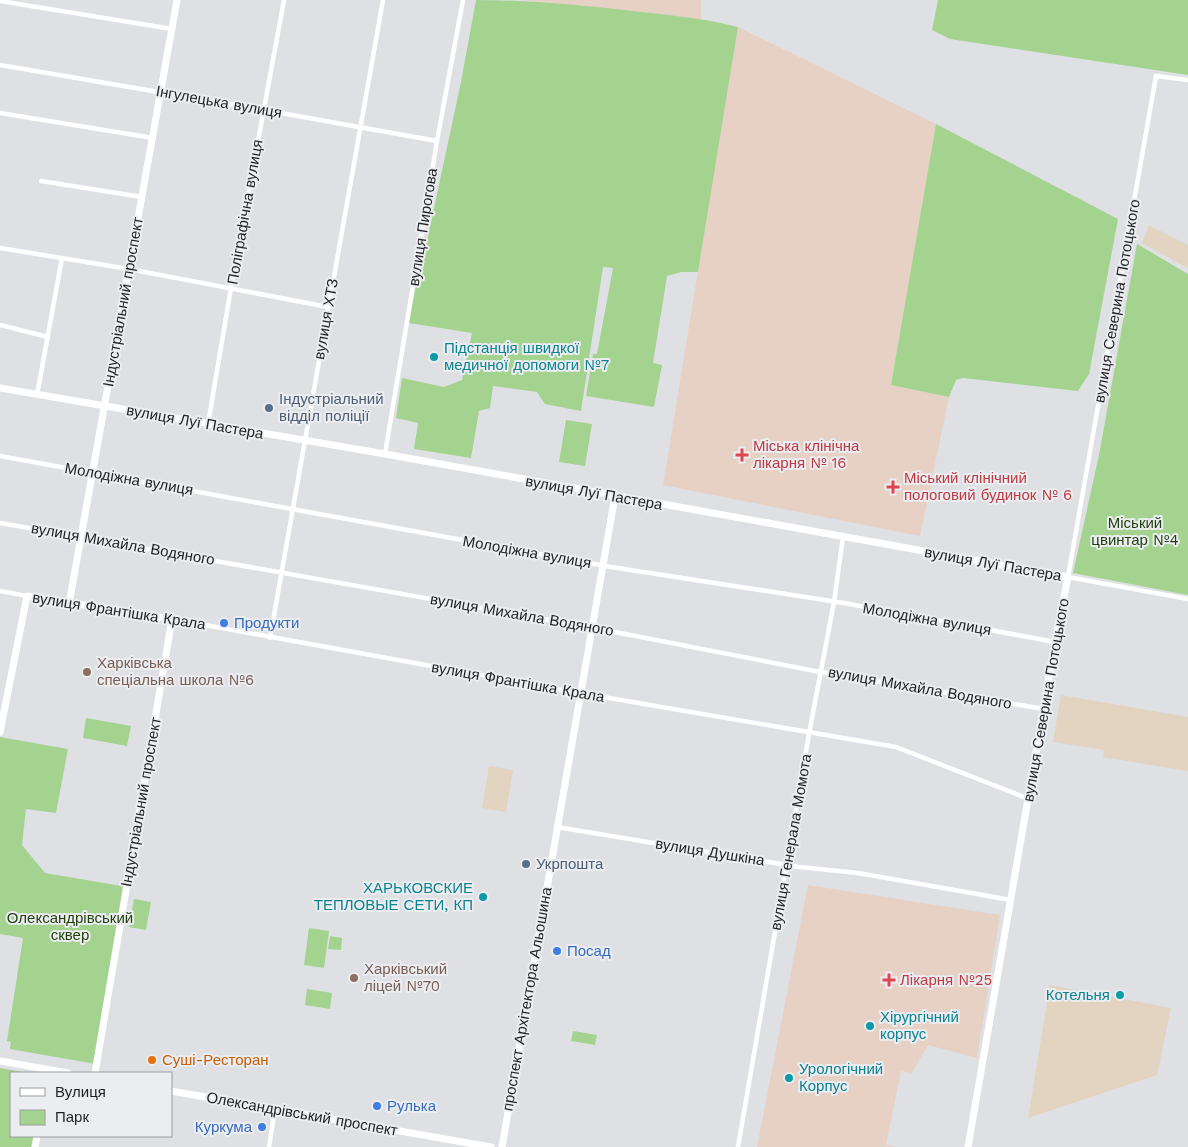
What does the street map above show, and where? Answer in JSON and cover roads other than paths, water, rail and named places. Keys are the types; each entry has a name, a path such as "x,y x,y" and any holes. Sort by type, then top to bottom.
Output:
{"street":[{"path":"0,0 172,29"},
{"name":"Індустріальний проспект","path":"69,604 177,0"},
{"name":"Поліграфічна вулиця","path":"208,425 284,0"},
{"name":"вулиця ХТЗ","path":"270,638 383,0"},
{"name":"вулиця Пирогова","path":"385,454 437,141 463,0"},
{"name":"Інгулецька вулиця","path":"0,65 437,141"},
{"name":"вулиця Северина Потоцького","path":"968,1147 1156,76 1188,80"},
{"path":"0,113 153,138"},
{"path":"41,181 142,197"},
{"path":"0,248 129,269 328,307"},
{"path":"37,394 62,258"},
{"path":"0,325 48,337"},
{"name":"вулиця Луї Пастера","path":"0,388 385,454 1188,599"},
{"name":"Молодіжна вулиця","path":"0,456 603,566 834,602 1056,642"},
{"name":"проспект Архітектора Альошина","path":"502,1147 615,496"},
{"name":"вулиця Михайла Водяного","path":"0,522 281,571 822,672 1044,709"},
{"name":"вулиця Генерала Момота","path":"738,1147 809,734 822,672 843,537"},
{"name":"вулиця Франтішка Крала","path":"0,591 69,604 172,619 809,734 896,747 1029,799"},
{"path":"0,732 26,596"},
{"name":"Індустріальний проспект","path":"95,1072 172,619"},
{"name":"вулиця Душкіна","path":"557,827 787,864 858,873 1012,900"},
{"path":"0,1061 48,1072"},
{"name":"Олександрівський проспект","path":"172,1092 491,1147"},
{"path":"269,1147 276,1109"}],"place":[{"name":"Підстанція швидкої медичної допомоги №7","path":"434,357"},
{"name":"Індустріальний відділ поліції","path":"269,408"},
{"name":"Міська клінічна лікарня № 16","path":"742,455"},
{"name":"Міський клінічний пологовий будинок № 6","path":"893,487"},
{"name":"Продукти","path":"224,623"},
{"name":"Харківська спеціальна школа №6","path":"87,672"},
{"name":"Укрпошта","path":"526,864"},
{"name":"ХАРЬКОВСКИЕ ТЕПЛОВЫЕ СЕТИ, КП","path":"483,897"},
{"name":"Посад","path":"557,951"},
{"name":"Харківський ліцей №70","path":"354,978"},
{"name":"Лікарня №25","path":"889,980"},
{"name":"Котельня","path":"1120,995"},
{"name":"Хірургічний корпус","path":"870,1026"},
{"name":"Суші-Ресторан","path":"152,1060"},
{"name":"Урологічний Корпус","path":"789,1078"},
{"name":"Рулька","path":"377,1106"},
{"name":"Куркума","path":"262,1127"}],"park label":[{"name":"Міський цвинтар №4","path":"1135,532"},
{"name":"Олександрівський сквер","path":"70,926"}]}
